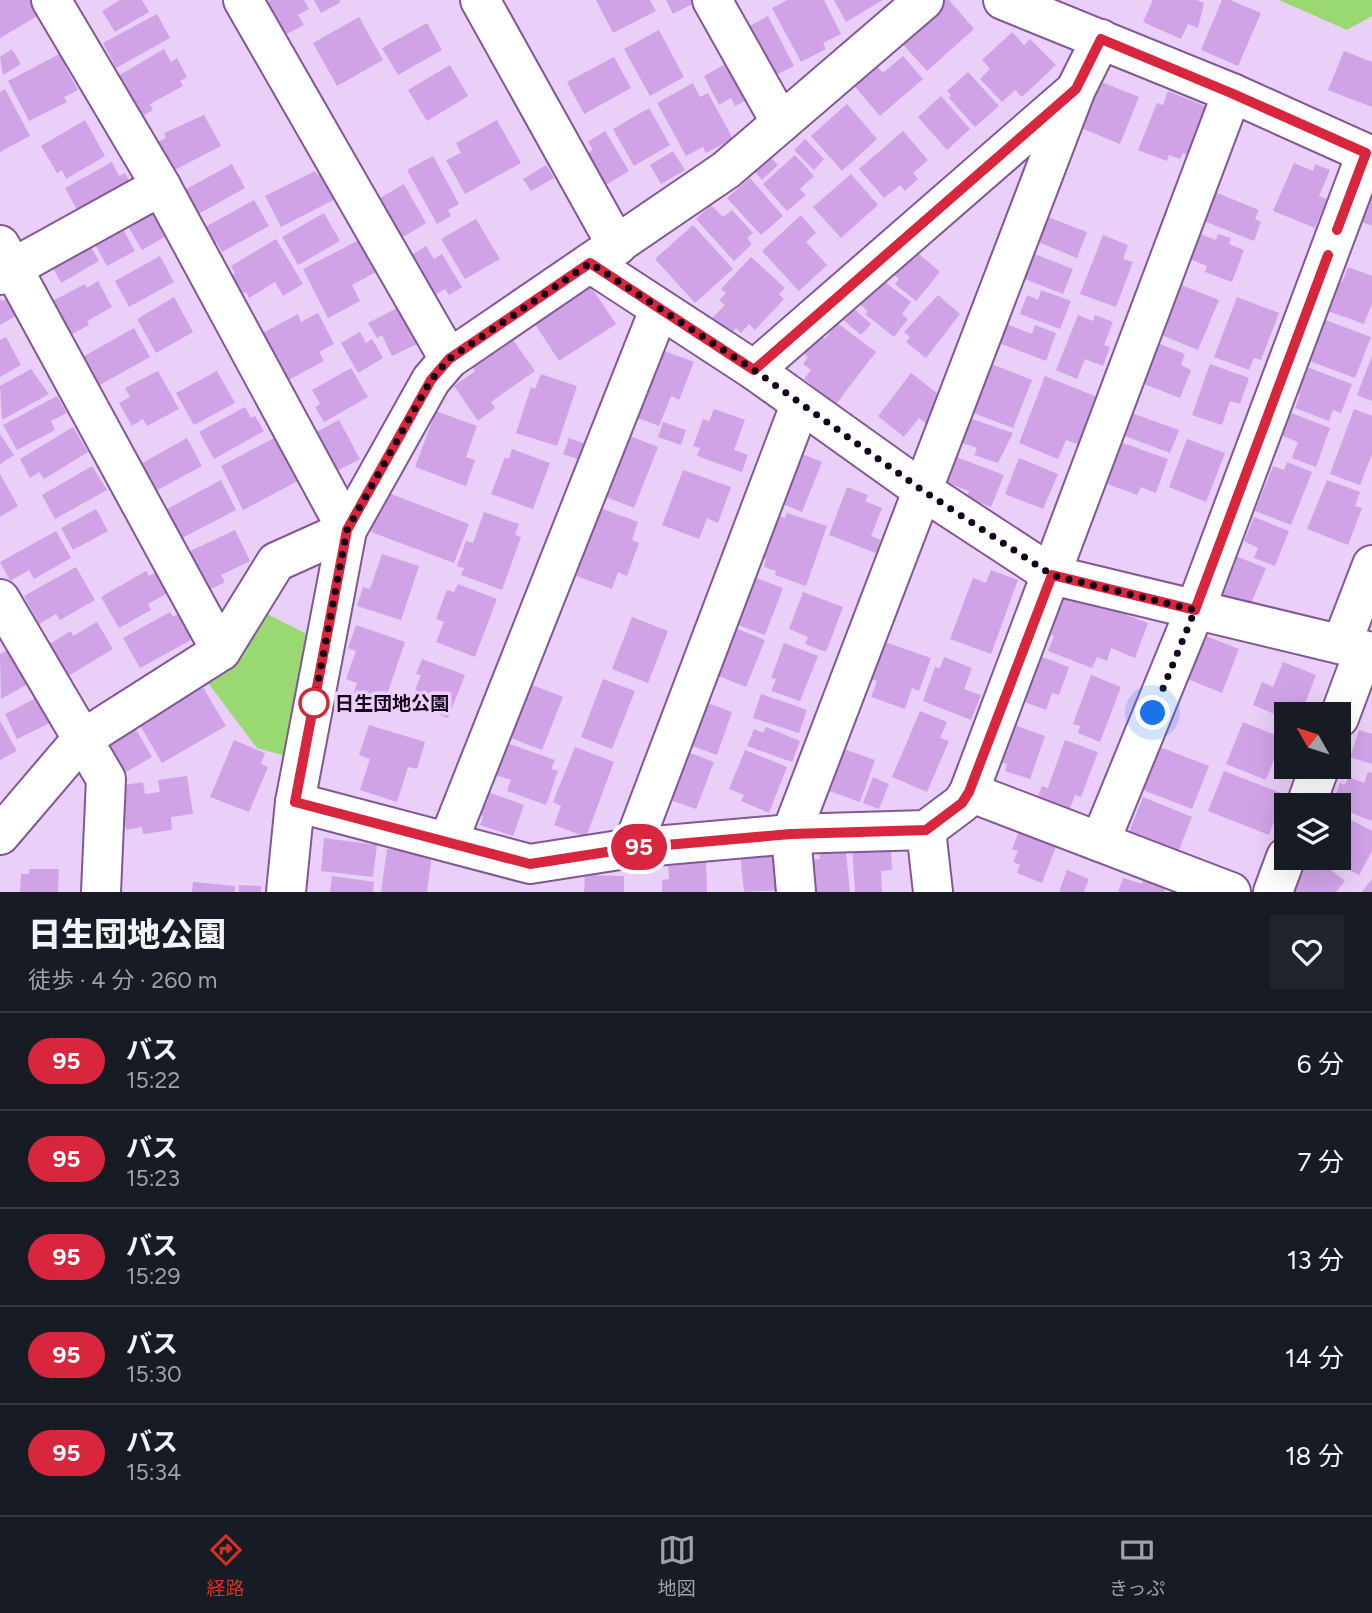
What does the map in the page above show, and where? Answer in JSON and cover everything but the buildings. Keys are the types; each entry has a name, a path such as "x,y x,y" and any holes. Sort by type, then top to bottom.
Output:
{"street":[{"path":"51,0 161,186 347,530"},
{"path":"243,0 449,359"},
{"path":"480,0 604,255 659,310 754,370 922,490 1052,575 1359,648"},
{"path":"712,0 781,123"},
{"path":"1003,0 1231,93 1369,155 1195,610 1100,842"},
{"path":"286,892 295,802 347,530 431,380 449,359 726,170 923,1"},
{"path":"796,892 791,834 1076,89 1101,39"},
{"path":"754,370 1076,89"},
{"path":"295,802 530,864 632,848 791,834 926,830 962,803 969,792 1052,575 1231,93"},
{"path":"161,186 4,263 221,651"},
{"path":"448,842 659,310"},
{"path":"632,848 800,405"},
{"path":"0,835 81,740 221,651 276,562 347,530"},
{"path":"1344,702 1359,648 1372,565"},
{"path":"0,599 106,779 101,892"},
{"path":"969,792 1231,892"},
{"path":"926,830 933,892"},
{"path":"1273,892 1281,870"}],"green space":[{"path":"1279,0 1372,0 1372,16 1347,30"},
{"name":"日生団地公園","path":"265,613 317,639 286,756 257,748 208,683 220,674"}],"bus line":[{"name":"95","path":"1328,255 1195,610 1052,575 969,792 962,803 926,830 791,834 632,848 530,864 295,802 347,530 431,380 449,359 590,263 754,370 1076,89 1101,39 1366,153 1337,230"}],"place":[{"name":"日生団地公園","path":"314,703"}],"route":[{"path":"314,703 347,530 431,380 449,359 590,263 754,370 922,490 1052,575 1195,610 1153,713"}]}
